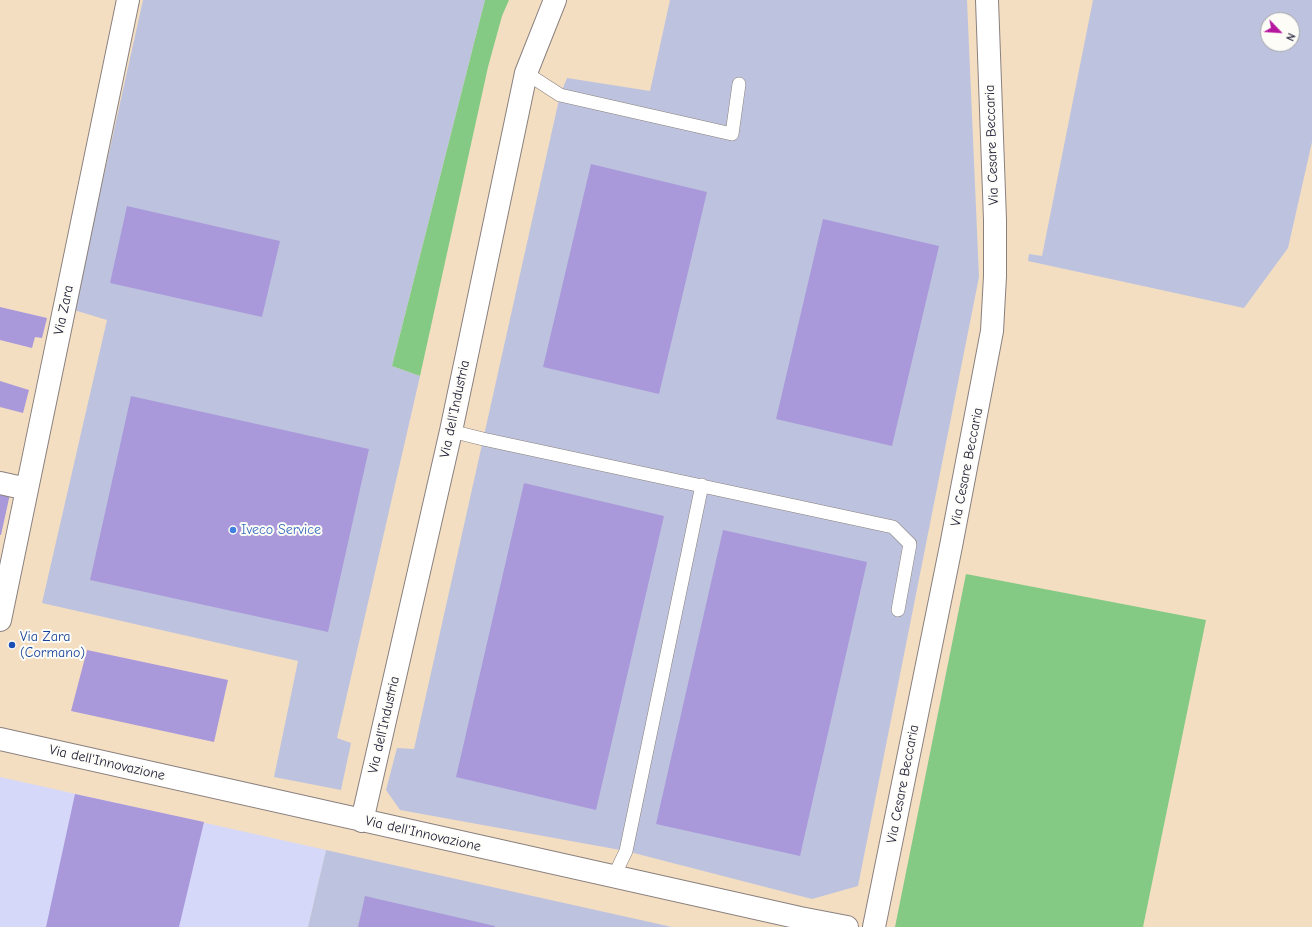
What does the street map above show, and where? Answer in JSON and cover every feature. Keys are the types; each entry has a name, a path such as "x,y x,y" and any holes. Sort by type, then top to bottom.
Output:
{"street":[{"name":"Via Zara","path":"0,620 128,0"},
{"name":"Via dell'Industria","path":"362,820 451,431 526,73 555,0"},
{"name":"Via Cesare Beccaria","path":"874,927 950,554 992,331 995,276 995,220 987,0"},
{"path":"0,483 27,489"},
{"name":"Via dell'Innovazione","path":"0,739 800,918 847,927"}],"lane":[{"path":"526,73 560,95 732,134 739,84"},
{"path":"451,431 483,440 702,485 893,527 910,544 898,610"},
{"path":"614,876 626,851 702,485"}],"shaded area":[{"path":"143,0 485,0 392,366 420,376 337,738 351,743 341,790 274,777 298,661 42,603 107,320 74,310"},
{"path":"670,0 967,0 979,277 858,886 812,899 626,851 400,810 386,790 397,748 414,749 560,95 567,78 650,91"},
{"path":"1093,0 1312,0 1312,142 1288,248 1244,308 1028,261 1029,254 1042,256"},
{"path":"0,777 326,850 308,927 0,927"},
{"path":"326,850 672,927 308,927"}],"green space":[{"path":"485,0 509,0 502,16 488,67 420,376 392,366"},
{"path":"966,574 1206,620 1143,927 895,927"}],"building":[{"path":"591,164 707,192 659,394 543,367"},
{"path":"127,206 280,241 262,317 110,283"},
{"path":"823,219 939,246 892,446 776,419"},
{"path":"0,307 47,318 42,338 35,337 32,348 0,340"},
{"path":"0,381 29,390 23,413 0,407"},
{"path":"131,396 369,449 328,632 90,580"},
{"path":"524,483 664,516 596,810 456,777"},
{"path":"0,492 10,494 1,535 0,535"},
{"path":"723,530 867,562 800,856 656,824"},
{"path":"87,650 228,680 214,742 71,711"},
{"path":"75,794 204,822 179,927 46,927"},
{"path":"365,896 495,926 495,927 358,927"}],"place":[{"name":"Iveco Service","path":"233,530"},
{"name":"Via Zara (Cormano)","path":"12,645"}]}
